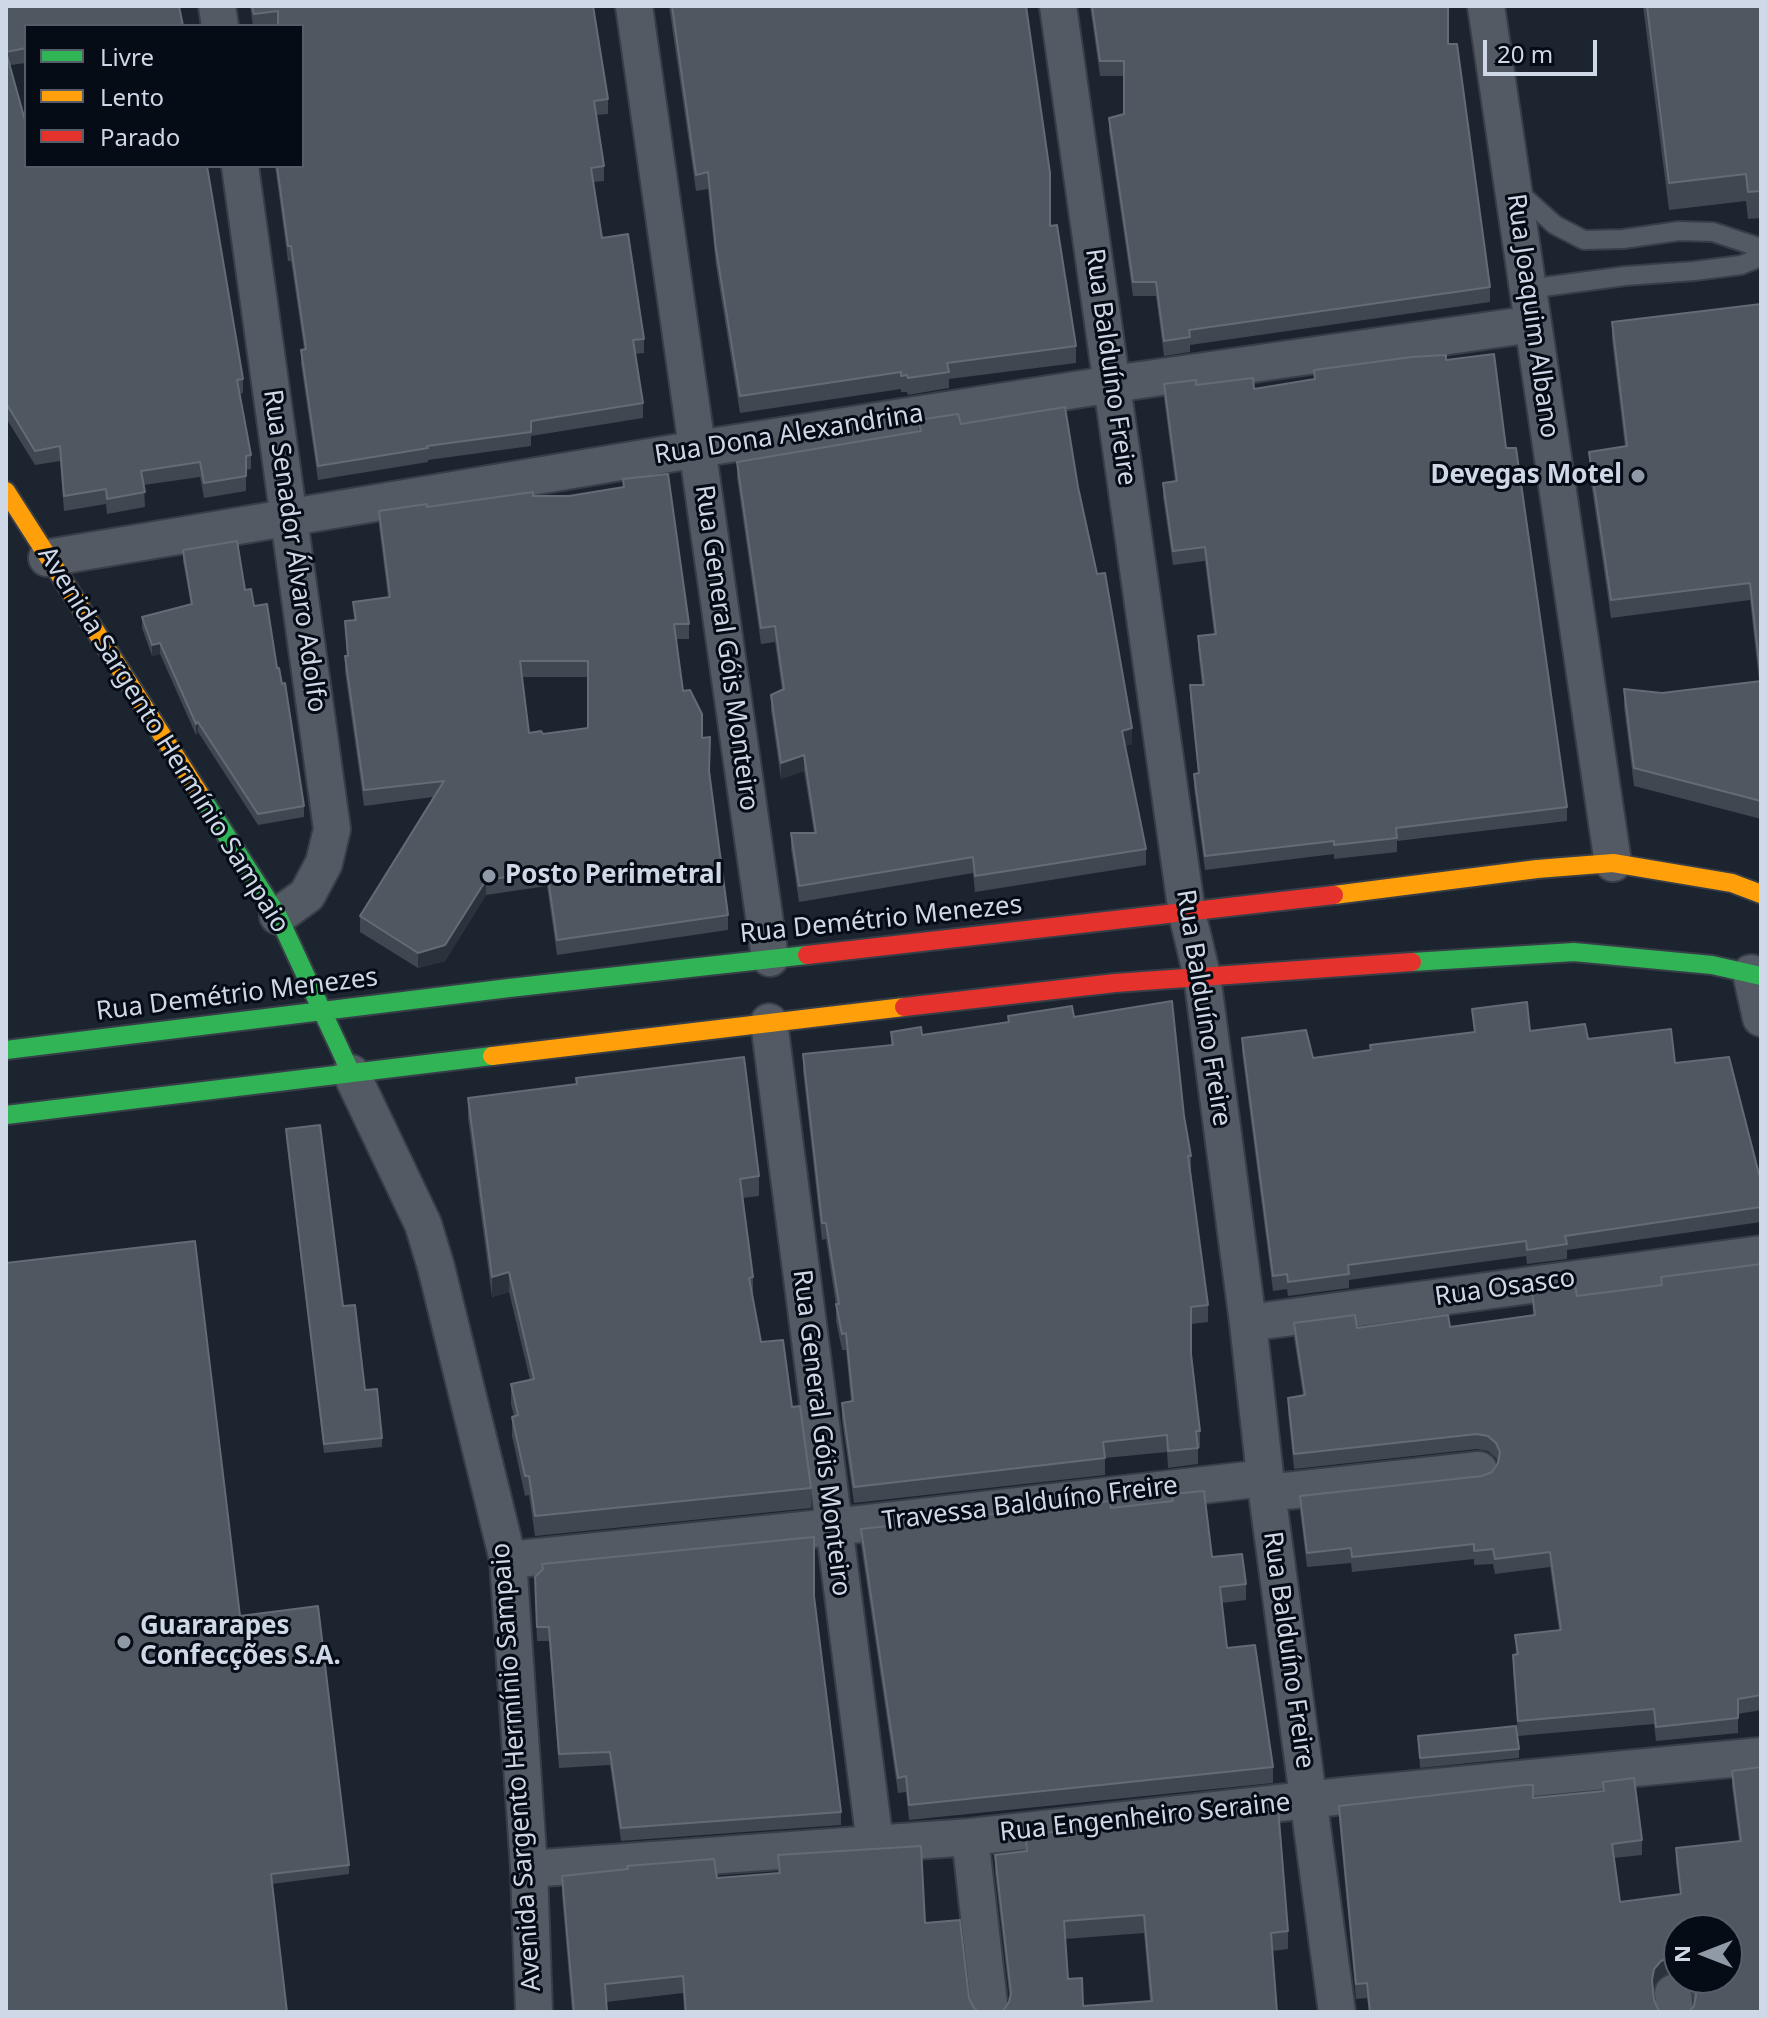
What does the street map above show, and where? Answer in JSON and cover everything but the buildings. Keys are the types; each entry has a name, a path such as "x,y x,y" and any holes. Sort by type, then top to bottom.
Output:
{"main road":[{"name":"Avenida Sargento Hermínio Sampaio","path":"6,491 278,916 351,1073"},
{"name":"Rua Demétrio Menezes","path":"6,1050 770,958 1187,913 1500,873 1613,863 1732,883 1761,883"},
{"path":"1732,883 1761,894"},
{"path":"6,1115 1115,983 1574,952 1758,969"}],"street":[{"name":"Rua General Góis Monteiro","path":"634,6 770,958"},
{"name":"Rua Balduíno Freire","path":"1058,6 1187,913 1202,976 1337,2012"},
{"name":"Rua Joaquim Albano","path":"1486,6 1613,863"},
{"name":"Rua Senador Álvaro Adolfo","path":"240,168 331,802 332,829 324,863 307,895 278,916"},
{"name":"Rua Dona Alexandrina","path":"47,558 698,449 1113,384 1531,306"},
{"path":"1758,969 1761,1018"},
{"name":"Rua General Góis Monteiro","path":"769,1022 875,1843"},
{"name":"Avenida Sargento Hermínio Sampaio","path":"351,1073 423,1224 508,1560 529,1869 534,2012"},
{"name":"Rua Osasco","path":"1248,1323 1761,1254"},
{"name":"Travessa Balduíno Freire","path":"508,1560 1266,1485 1479,1470"},
{"name":"Rua Engenheiro Seraine","path":"529,1869 970,1837 1761,1756"},
{"path":"970,1837 990,2012"}],"lane":[{"path":"1513,187 1555,225 1584,240 1623,239 1679,231 1713,232 1761,248"},
{"path":"1531,306 1625,276 1741,265 1761,257"}],"traffic: fast":[{"path":"201,796 278,916 351,1073"},
{"path":"1412,962 1574,952 1712,965 1761,976"},
{"path":"6,1050 807,955"},
{"path":"6,1115 492,1056"}],"traffic: slow":[{"path":"6,491 201,796"},
{"path":"1334,895 1537,869 1613,863 1732,883 1761,894"},
{"path":"492,1056 904,1007"}],"traffic: jam":[{"path":"807,955 1334,895"},
{"path":"904,1007 1115,983 1412,962"}],"place":[{"name":"Devegas Motel","path":"1638,476"},
{"name":"Posto Perimetral","path":"489,876"},
{"name":"Guararapes Confecções S.A.","path":"124,1642"}]}
